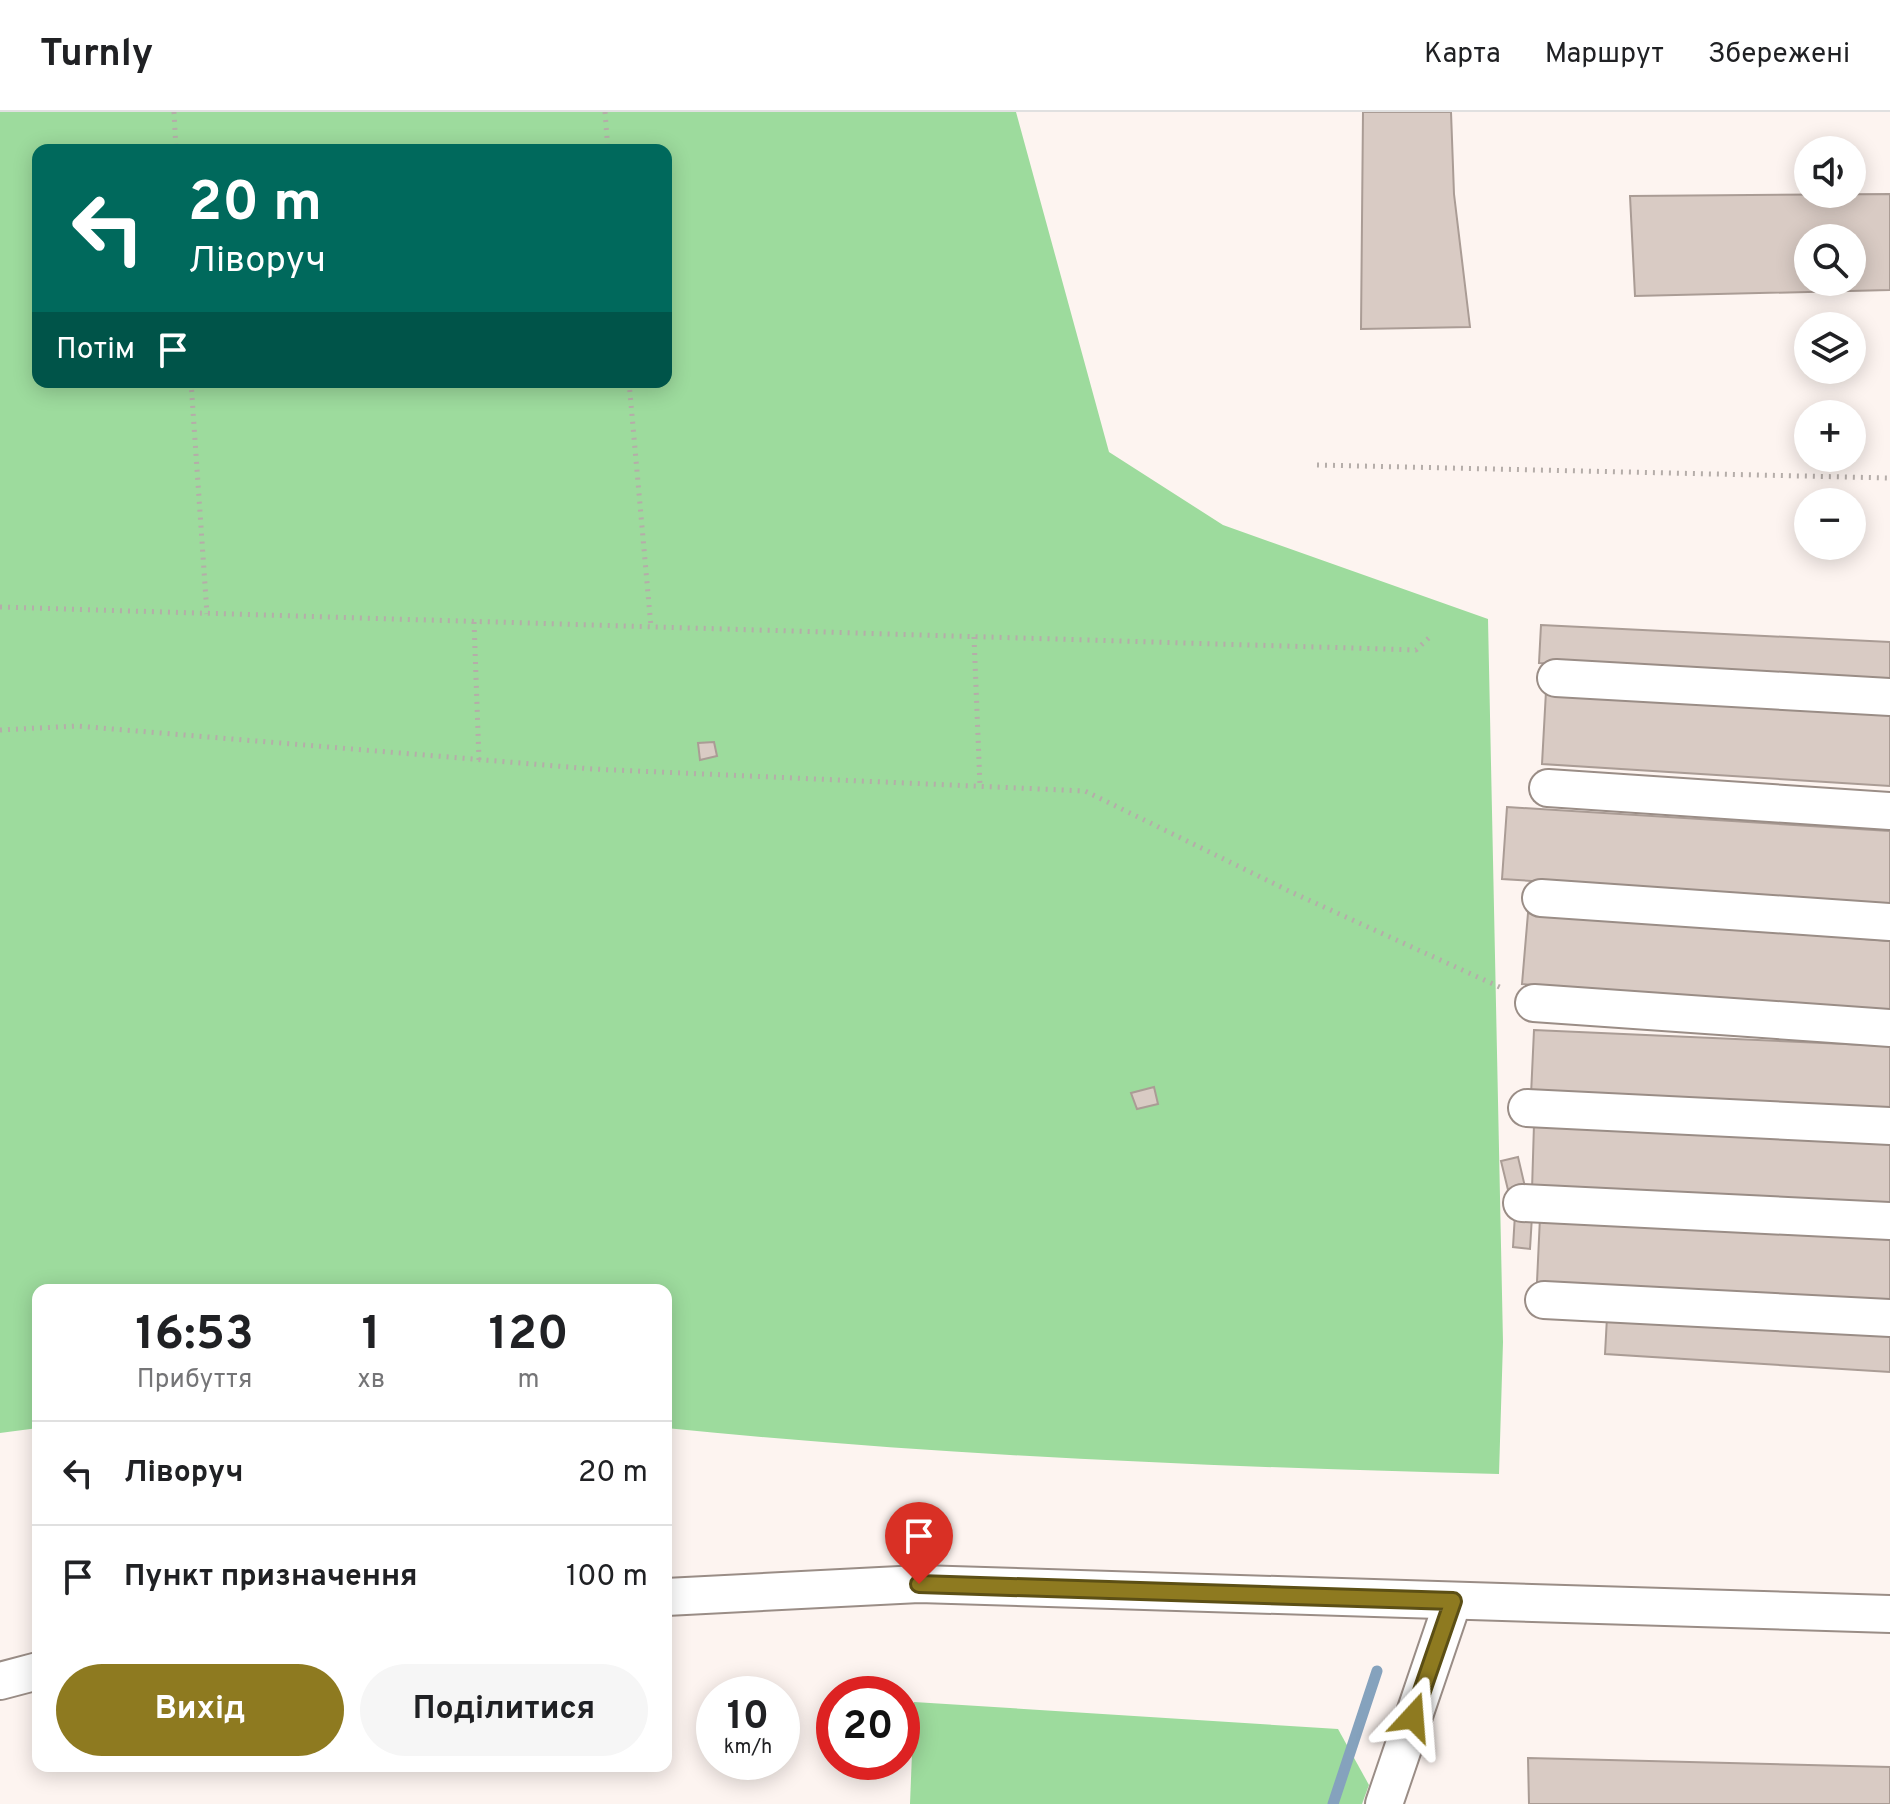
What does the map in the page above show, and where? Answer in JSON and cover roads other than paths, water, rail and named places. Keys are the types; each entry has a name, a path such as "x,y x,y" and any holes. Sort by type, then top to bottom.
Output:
{"lane":[{"path":"1556,678 1890,697"},
{"path":"1548,788 1890,811"},
{"path":"1541,898 1890,922"},
{"path":"1534,1003 1890,1028"},
{"path":"1527,1108 1890,1126"},
{"path":"1522,1203 1890,1221"},
{"path":"1544,1300 1890,1318"},
{"path":"672,1597 919,1584 1890,1614"},
{"path":"1384,1804 1453,1601"},
{"path":"0,1681 32,1673"}],"waterway":[{"path":"1333,1804 1377,1671"}]}
